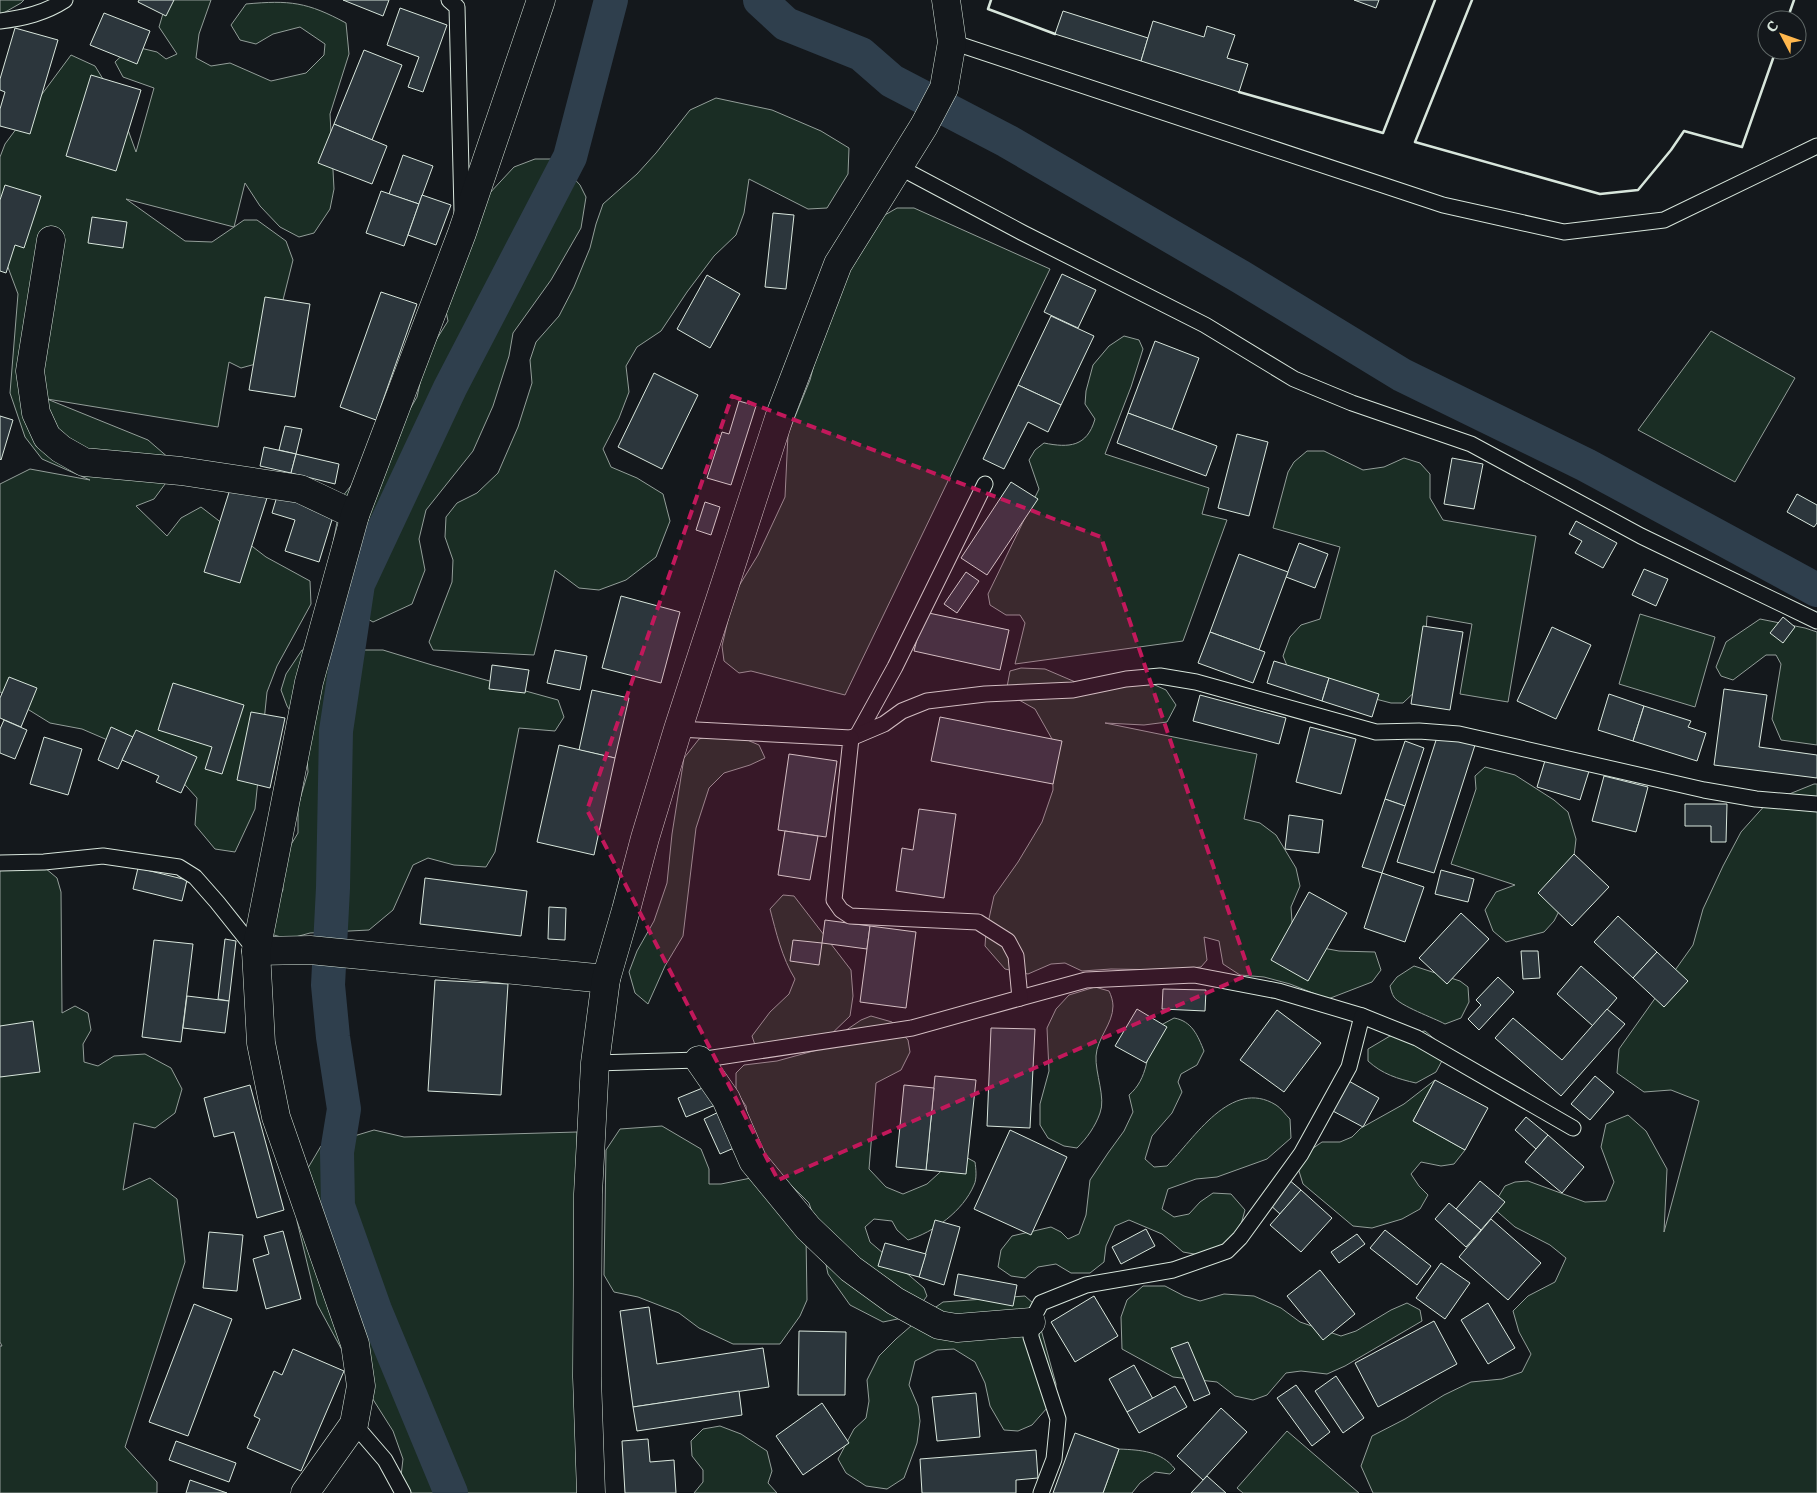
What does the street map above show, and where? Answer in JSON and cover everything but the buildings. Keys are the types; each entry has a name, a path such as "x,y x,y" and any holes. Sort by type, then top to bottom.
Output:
{"street":[{"path":"305,1493 354,1424 361,1386 355,1344 276,1117 261,1043 256,951 308,682 355,515 462,233 541,0"},
{"path":"591,1493 587,1377 588,1203 595,1063 606,979 645,838 678,729 779,418 838,264 924,126 944,88 952,42 946,0"},
{"path":"51,240 30,370 36,413 47,437 61,449 84,462 181,471 300,489 355,515"},
{"path":"256,951 310,950 606,979"},
{"path":"699,1060 726,1099 753,1161 808,1228 851,1269 895,1301 939,1325 956,1328 1031,1322"}],"lane":[{"path":"0,21 27,17 51,9 65,0"},
{"path":"449,0 457,7 459,30 462,233"},
{"path":"952,42 1443,205 1564,232 1664,220 1817,146"},
{"path":"899,167 1205,326 1294,378 1352,403 1471,444 1640,536 1817,621"},
{"path":"985,484 895,667 854,736 834,900 841,910 850,916 978,922 1008,941 1016,956 1020,998"},
{"path":"678,729 854,736 884,724 902,711 927,701 985,694 1073,690 1126,679 1160,676 1196,682 1376,732 1419,731 1459,734 1704,790 1756,799 1817,804"},
{"path":"0,863 44,862 103,856 179,867 195,877 256,951"},
{"path":"595,1063 699,1060 912,1028 1086,980 1194,975 1278,991 1362,1016 1417,1038 1572,1128"},
{"path":"1041,1493 1054,1459 1058,1419 1032,1337 1031,1322 1041,1303 1086,1285 1172,1270 1227,1250 1240,1238 1301,1154 1348,1066 1362,1016"},
{"path":"354,1424 385,1460 403,1493"}],"highlighted area":[{"path":"732,396 1101,537 1250,974 778,1180 587,810"}],"green space":[{"path":"0,0 24,0 0,15"},
{"path":"167,0 211,0 199,34 196,58 211,66 230,63 271,81 306,73 324,55 325,44 300,27 273,34 256,44 240,40 231,25 246,4 275,2 298,4 320,11 346,23 349,54 330,114 334,189 330,209 314,233 299,237 280,227 260,206 245,183 234,227 244,220 257,220 286,241 293,260 273,340 263,362 241,368 229,362 218,427 47,399 148,440 170,459 168,480 154,499 136,506 167,536 181,518 201,507 266,557 310,581 311,604 277,666 267,692 255,809 235,852 215,849 195,825 197,798 168,766 82,729 50,723 0,692 0,484 30,469 90,480 42,459 25,437 10,393 18,294 0,246 0,157 5,144 71,55 95,66 119,105 136,152 154,88 123,77 115,62 132,46 157,52 166,59 177,54 159,27","holes":["126,199 234,227 212,242 185,241"]},
{"path":"716,98 772,110 821,131 849,148 848,174 827,208 808,209 749,179 744,213 736,235 714,256 661,331 637,347 626,366 629,392 619,418 603,449 611,467 637,478 663,494 670,521 656,557 626,580 599,590 579,588 555,570 534,655 433,650 429,642 452,582 453,560 445,537 446,517 457,503 477,493 498,473 518,427 532,383 530,360 536,342 559,316 574,287 590,248 603,204 637,174 690,110"},
{"path":"535,159 556,159 580,185 586,197 581,228 551,280 513,333 509,356 493,406 473,451 426,510 419,539 425,570 412,604 373,622 340,603 329,563 342,497 403,421 417,397 426,356 448,321 444,302 487,196 514,167"},
{"path":"897,208 914,208 1050,269 845,695 751,671 739,673 724,661 722,646 734,594 758,555 785,497 788,434 810,380 837,278 878,219"},
{"path":"1711,331 1795,378 1735,482 1638,430"},
{"path":"1124,336 1139,340 1143,349 1131,387 1105,454 1209,488 1202,514 1227,520 1183,641 1015,664 1025,623 1020,615 1006,615 990,605 988,594 1039,489 1029,460 1035,450 1044,443 1069,445 1082,440 1087,435 1095,419 1085,404 1086,391 1093,365 1109,346"},
{"path":"1307,451 1324,451 1363,470 1384,467 1404,458 1420,463 1430,474 1430,498 1443,520 1536,536 1508,702 1460,694 1472,624 1427,616 1423,684 1403,703 1391,703 1306,681 1290,673 1283,656 1290,637 1301,625 1320,619 1340,547 1273,528 1288,472 1294,462"},
{"path":"1640,614 1715,637 1695,707 1619,684"},
{"path":"1760,619 1817,632 1817,745 1781,740 1772,719 1781,664 1776,655 1766,655 1733,680 1721,676 1716,667 1726,642"},
{"path":"302,650 383,650 558,700 564,717 555,731 519,728 495,852 486,867 454,865 428,858 413,865 393,910 369,930 310,933 288,939 267,933 276,900 283,890 282,873 289,848 298,833 298,806 308,772 305,733 287,706 281,690 286,674"},
{"path":"1021,668 1045,669 1080,684 1146,681 1166,690 1176,705 1167,722 1144,725 1105,723 1257,754 1244,819 1260,823 1276,835 1296,868 1300,886 1291,907 1293,936 1307,945 1339,951 1375,952 1381,970 1372,982 1328,999 1290,984 1264,977 1240,975 1223,964 1219,941 1204,937 1207,960 1201,967 1170,970 1111,969 1082,971 1065,963 1051,964 1028,974 1005,969 985,946 994,896 1018,862 1042,822 1053,790 1052,739 1035,709 1012,696 1007,687 1010,671"},
{"path":"726,731 759,745 765,758 724,773 709,788 696,828 683,936 665,966 648,1004 635,993 629,972 637,951 654,921 667,883 672,834 684,758 699,739"},
{"path":"1485,767 1515,775 1554,800 1568,812 1576,839 1570,890 1554,921 1544,932 1506,942 1493,931 1485,910 1496,892 1515,885 1451,864 1476,789 1475,776"},
{"path":"1817,784 1817,1493 1373,1493 1361,1466 1372,1436 1405,1419 1444,1395 1471,1382 1502,1379 1522,1372 1531,1354 1519,1332 1513,1311 1528,1296 1555,1282 1566,1258 1550,1245 1515,1227 1492,1207 1505,1186 1515,1182 1528,1181 1585,1202 1606,1201 1614,1182 1601,1147 1606,1124 1628,1115 1646,1131 1667,1169 1664,1232 1699,1101 1671,1090 1644,1092 1617,1073 1619,1049 1693,945 1703,909 1741,832 1767,803"},
{"path":"0,857 45,868 57,878 61,892 62,1013 75,1006 88,1013 91,1030 83,1044 84,1062 98,1066 114,1056 145,1054 171,1068 182,1089 175,1113 155,1128 134,1123 123,1190 150,1178 177,1199 185,1262 125,1447 157,1482 157,1493 0,1493 0,1346 2,1346 0,1342"},
{"path":"783,895 794,896 851,970 853,996 850,1016 824,1041 755,1045 752,1036 770,1012 789,994 795,979 783,954 770,909"},
{"path":"1414,966 1460,981 1468,987 1469,1002 1461,1018 1445,1024 1410,1008 1394,997 1390,986 1397,977"},
{"path":"1095,987 1109,991 1113,1002 1112,1013 1099,1043 1096,1056 1102,1107 1096,1123 1077,1148 1064,1146 1048,1138 1040,1125 1040,1104 1049,1071 1047,1028 1056,1009 1069,995"},
{"path":"871,1016 892,1022 908,1040 910,1052 901,1070 876,1083 869,1169 886,1187 903,1194 927,1184 960,1154 975,1162 976,1171 974,1185 963,1203 947,1219 928,1232 908,1240 897,1230 892,1221 874,1219 865,1227 870,1242 924,1288 927,1296 912,1316 883,1322 850,1305 828,1274 820,1236 809,1203 790,1184 763,1168 748,1124 746,1106 736,1091 736,1073 744,1065 777,1061 817,1050 861,1020"},
{"path":"1174,1018 1185,1022 1194,1030 1204,1051 1197,1065 1181,1074 1178,1082 1182,1092 1172,1113 1152,1136 1145,1159 1154,1167 1167,1166 1201,1127 1229,1105 1244,1099 1260,1098 1276,1105 1290,1119 1291,1138 1267,1159 1217,1177 1196,1179 1168,1189 1162,1209 1174,1217 1189,1214 1200,1202 1213,1193 1231,1194 1245,1210 1240,1228 1223,1244 1205,1256 1183,1252 1162,1234 1129,1220 1115,1226 1106,1246 1104,1262 1090,1273 1071,1273 1056,1264 1038,1267 1025,1278 1011,1276 998,1267 1001,1250 1012,1236 1051,1227 1061,1232 1068,1239 1079,1234 1086,1215 1090,1180 1124,1131 1133,1112 1129,1095 1135,1089 1144,1073 1152,1030"},
{"path":"1425,1031 1438,1042 1444,1057 1436,1072 1416,1083 1390,1075 1368,1061 1368,1049 1390,1036"},
{"path":"1435,1080 1413,1121 1465,1150 1454,1164 1441,1166 1421,1162 1411,1174 1428,1195 1420,1209 1402,1219 1372,1228 1353,1226 1303,1184 1298,1168 1306,1153 1322,1142 1340,1142 1352,1137 1361,1128 1404,1104"},
{"path":"662,1126 701,1149 709,1169 709,1184 721,1184 756,1177 806,1236 807,1300 800,1316 780,1344 733,1344 699,1328 679,1313 638,1297 614,1292 604,1275 606,1150 620,1129"},
{"path":"374,1130 404,1137 577,1132 582,1493 399,1493 403,1459 393,1431 343,1352 317,1304 297,1221 305,1173 321,1146"},
{"path":"1143,1286 1165,1286 1184,1296 1200,1301 1224,1294 1254,1296 1281,1308 1300,1322 1341,1336 1356,1331 1391,1310 1407,1303 1420,1310 1422,1321 1345,1366 1327,1374 1301,1371 1286,1373 1267,1395 1253,1400 1235,1396 1217,1382 1173,1377 1122,1349 1121,1317 1127,1300"},
{"path":"1025,1296 1034,1304 1056,1384 1055,1399 1032,1425 1018,1431 1004,1430 990,1406 985,1383 975,1362 954,1349 937,1350 915,1361 909,1385 918,1406 920,1421 917,1443 904,1478 887,1489 866,1486 846,1473 838,1459 854,1429 866,1418 869,1401 867,1380 879,1356 896,1339 943,1302"},
{"path":"720,1426 741,1434 767,1451 772,1471 768,1483 777,1493 694,1493 703,1482 703,1470 692,1456 691,1441 703,1429"},
{"path":"1287,1431 1359,1493 1243,1493 1237,1488"},
{"path":"1119,1449 1143,1451 1157,1455 1175,1469 1170,1474 1155,1472 1140,1483 1132,1493 1103,1493"}],"waterway":[{"path":"451,1493 375,1310 338,1206 337,1152 344,1109 333,1037 328,985 333,888 336,731 358,584 450,388 570,157 611,0"},
{"path":"760,0 786,24 861,54 892,81 1007,141 1241,277 1402,375 1586,465 1817,590"}],"wall":[{"path":"991,0 988,9 1055,34"},
{"path":"1239,92 1383,133 1435,0"},
{"path":"1472,0 1415,142 1600,194 1638,190 1684,131 1742,147 1772,60"},
{"path":"1790,10 1794,0"}]}
